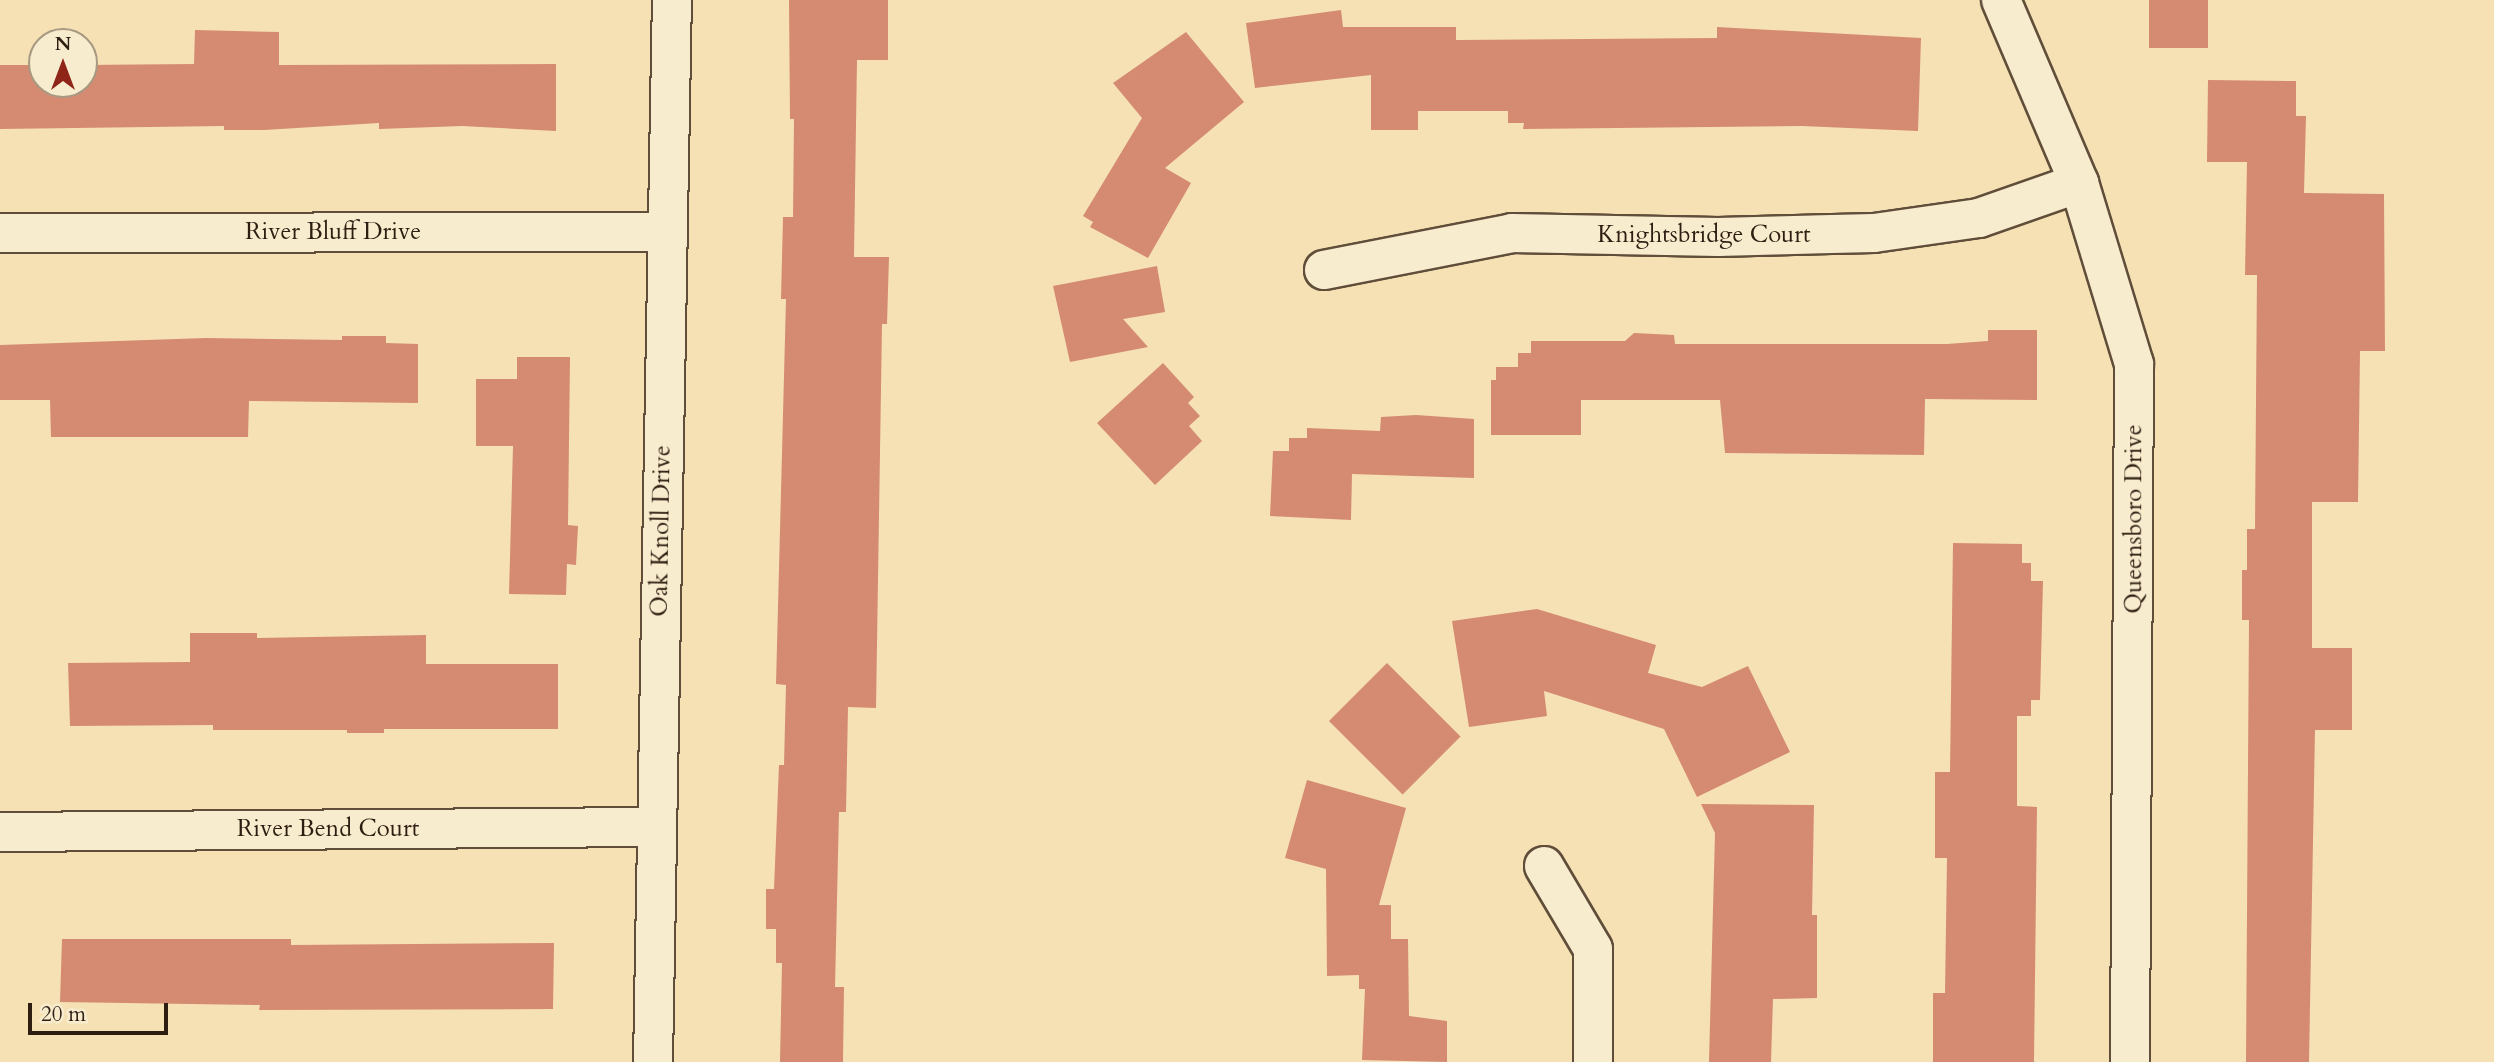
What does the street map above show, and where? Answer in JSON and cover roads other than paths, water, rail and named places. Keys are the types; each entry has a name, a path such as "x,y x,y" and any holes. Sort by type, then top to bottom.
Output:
{"street":[{"name":"Oak Knoll Drive","path":"653,1062 672,0"},
{"name":"Queensboro Drive","path":"2001,0 2079,183 2134,364 2130,1062"},
{"name":"Knightsbridge Court","path":"1324,270 1512,233 1718,237 1874,233 1979,218 2079,183"},
{"name":"River Bluff Drive","path":"0,233 666,232"},
{"name":"River Bend Court","path":"0,832 656,827"},
{"path":"1544,866 1593,949 1593,1062"}]}
